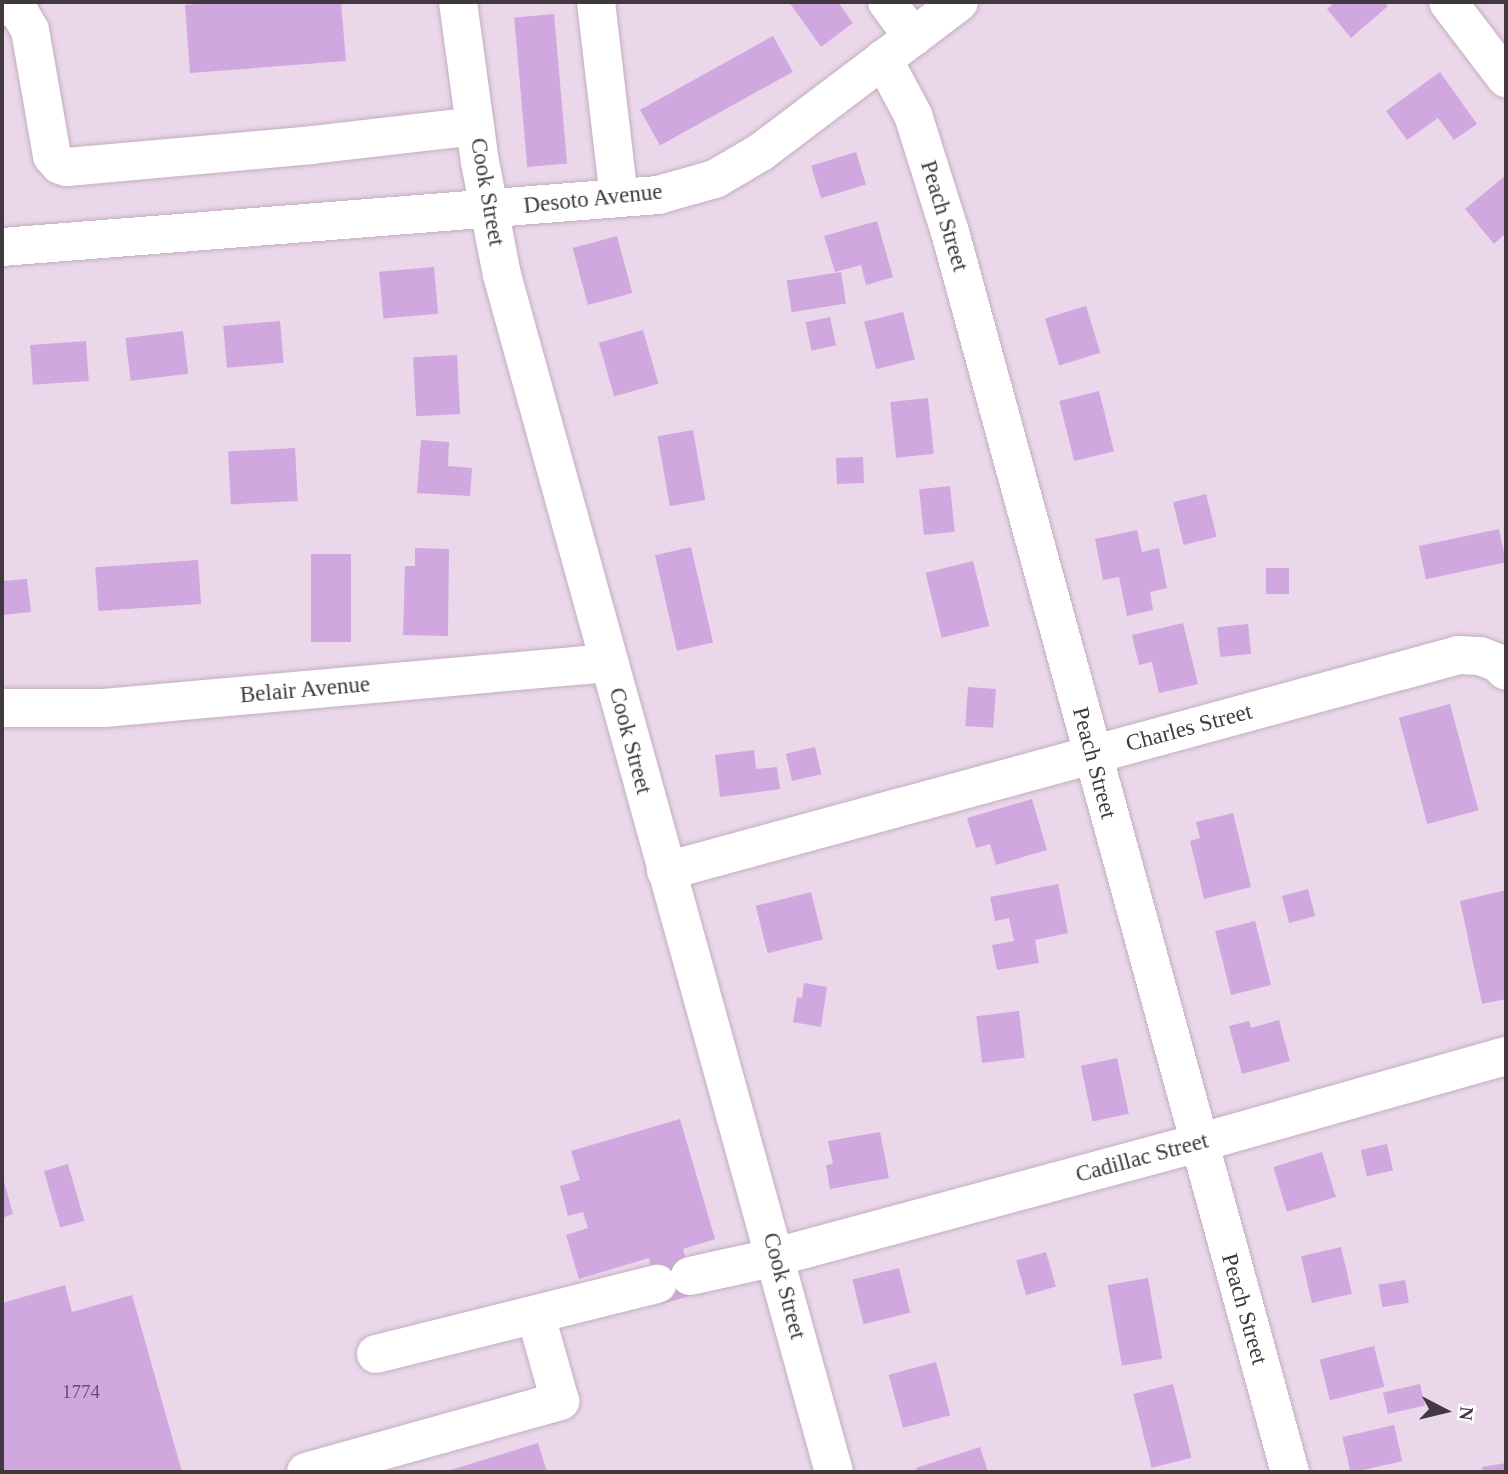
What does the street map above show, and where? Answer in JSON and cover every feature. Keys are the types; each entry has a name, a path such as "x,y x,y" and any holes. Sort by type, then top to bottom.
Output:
{"street":[{"path":"2,2 20,13 30,30 52,156 66,167 312,145 475,126"},
{"name":"Cook Street","path":"458,2 475,126 502,275 834,1472"},
{"path":"596,2 619,198"},
{"path":"887,2 913,37"},
{"name":"Desoto Avenue","path":"2,247 658,195 715,180 761,152 958,2"},
{"path":"1448,2 1506,78"},
{"name":"Peach Street","path":"883,59 913,115 950,232 1290,1472"},
{"name":"Charles Street","path":"666,871 1459,655 1480,656 1498,663 1506,671"},
{"name":"Belair Avenue","path":"2,708 104,708 608,663"},
{"name":"Cadillac Street","path":"376,1354 776,1256 1198,1143 1506,1056"},
{"path":"306,1472 560,1401 536,1316"}],"building":[{"path":"221,2 341,2 346,61 190,73 185,5"},
{"path":"789,2 838,2 853,23 821,47"},
{"path":"1335,2 1385,2 1388,6 1351,38 1327,9"},
{"path":"554,14 567,163 527,167 514,17"},
{"path":"773,36 793,72 660,146 640,110"},
{"path":"1440,72 1477,124 1454,140 1438,118 1407,140 1386,111"},
{"path":"856,152 866,185 821,198 811,166"},
{"path":"1506,175 1506,233 1494,244 1465,209"},
{"path":"877,221 893,277 866,285 861,265 835,272 824,236"},
{"path":"617,236 632,293 588,305 573,248"},
{"path":"434,267 438,314 383,319 379,272"},
{"path":"841,272 846,304 792,312 787,281"},
{"path":"1086,306 1100,353 1059,365 1045,319"},
{"path":"903,312 915,360 876,369 864,322"},
{"path":"830,317 836,345 812,351 806,322"},
{"path":"280,321 284,363 227,368 223,326"},
{"path":"643,330 658,384 614,397 599,343"},
{"path":"183,331 188,374 131,381 125,338"},
{"path":"86,341 89,381 33,385 30,345"},
{"path":"457,355 460,414 416,416 413,357"},
{"path":"1099,391 1114,451 1074,461 1059,401"},
{"path":"928,398 934,454 896,458 890,402"},
{"path":"693,430 705,500 670,506 658,436"},
{"path":"421,440 449,442 448,466 472,468 470,496 417,493"},
{"path":"295,448 298,501 231,504 228,452"},
{"path":"863,457 864,483 837,484 836,458"},
{"path":"950,486 955,532 924,535 919,489"},
{"path":"1206,494 1217,537 1184,545 1173,502"},
{"path":"1499,529 1506,562 1426,579 1419,546"},
{"path":"1137,530 1142,552 1159,548 1167,588 1150,592 1153,610 1127,616 1119,577 1103,580 1095,539"},
{"path":"691,547 713,642 677,651 655,555"},
{"path":"415,548 449,549 448,636 403,635 405,566 415,566"},
{"path":"311,554 351,554 351,642 311,642"},
{"path":"198,560 201,604 98,611 95,567"},
{"path":"973,561 989,626 942,638 925,573"},
{"path":"1266,568 1289,568 1289,594 1266,594"},
{"path":"27,579 31,612 2,615 2,581"},
{"path":"1183,623 1198,684 1159,693 1152,662 1139,665 1132,635"},
{"path":"1248,624 1251,654 1220,657 1217,627"},
{"path":"968,687 996,689 993,728 965,726"},
{"path":"1450,704 1478,810 1427,824 1399,718"},
{"path":"815,747 821,774 792,781 786,754"},
{"path":"754,750 756,769 777,767 780,789 720,797 715,755"},
{"path":"1032,799 1047,850 996,865 990,844 976,848 967,818"},
{"path":"1233,813 1251,887 1204,899 1190,841 1200,838 1196,822"},
{"path":"1058,884 1068,933 1035,940 1039,963 997,970 992,945 1014,941 1009,918 995,921 990,897"},
{"path":"1308,889 1315,916 1289,923 1282,896"},
{"path":"1506,890 1506,999 1482,1004 1460,901"},
{"path":"811,892 823,940 768,953 756,906"},
{"path":"1255,921 1271,985 1231,995 1215,931"},
{"path":"804,983 827,987 821,1027 793,1022 797,997 802,998"},
{"path":"1019,1011 1025,1058 982,1063 976,1016"},
{"path":"1279,1020 1290,1061 1242,1074 1229,1026 1249,1021 1251,1028"},
{"path":"1117,1058 1129,1114 1093,1121 1081,1066"},
{"path":"680,1119 715,1239 683,1249 696,1294 662,1304 649,1258 579,1279 566,1235 588,1228 583,1212 568,1216 560,1186 580,1180 571,1151"},
{"path":"880,1132 889,1178 830,1189 826,1165 833,1164 828,1141"},
{"path":"1387,1144 1393,1170 1367,1176 1361,1150"},
{"path":"1322,1152 1336,1197 1287,1212 1273,1167"},
{"path":"68,1164 84,1221 60,1228 44,1171"},
{"path":"2,1174 13,1214 2,1218"},
{"path":"1341,1247 1352,1294 1312,1303 1301,1256"},
{"path":"1046,1252 1056,1287 1026,1295 1016,1261"},
{"path":"899,1268 910,1313 864,1324 852,1280"},
{"path":"1148,1278 1162,1359 1122,1366 1108,1285"},
{"path":"1405,1280 1409,1303 1382,1307 1378,1285"},
{"path":"65,1285 72,1312 132,1295 182,1472 2,1472 2,1303"},
{"path":"1374,1346 1384,1387 1330,1400 1320,1360"},
{"path":"936,1362 950,1415 903,1428 889,1375"},
{"path":"1173,1384 1191,1458 1152,1468 1133,1394"},
{"path":"1420,1384 1425,1405 1388,1414 1383,1393"},
{"path":"1394,1425 1402,1461 1350,1472 1342,1437"},
{"path":"538,1443 547,1472 444,1472"},
{"path":"980,1447 988,1472 917,1472 916,1468"},
{"path":"1506,1463 1506,1472 1483,1472 1482,1467"}]}
